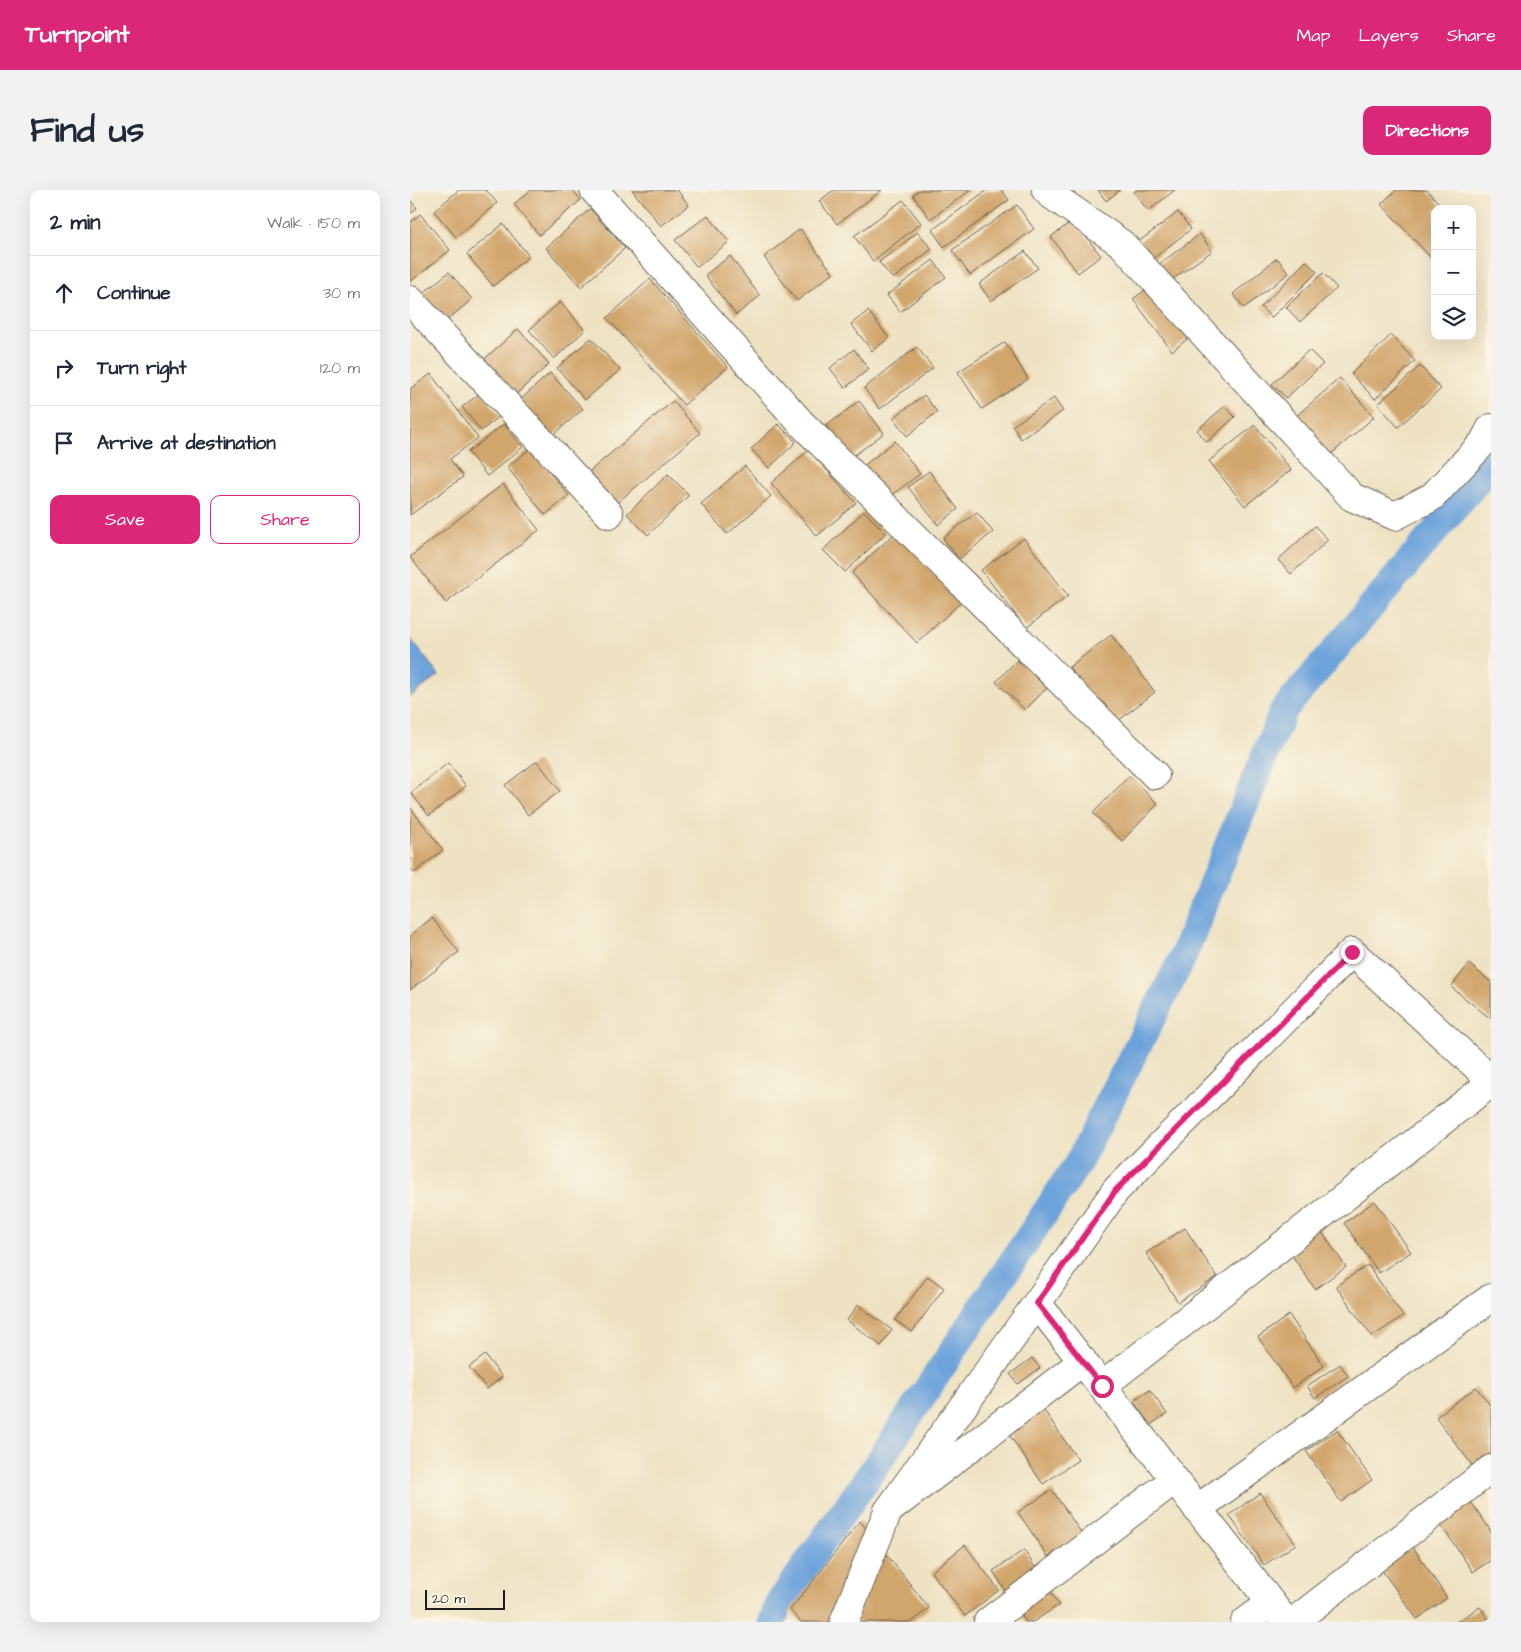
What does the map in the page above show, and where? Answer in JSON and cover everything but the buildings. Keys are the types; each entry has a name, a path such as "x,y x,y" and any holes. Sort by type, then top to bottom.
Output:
{"street":[{"path":"594,190 802,424 1155,775"},
{"path":"1046,190 1122,244 1352,497 1394,516 1432,497 1483,443 1491,428"},
{"path":"410,300 609,514"},
{"path":"844,1622 888,1511 1116,1190 1352,952 1491,1081 1102,1386"},
{"path":"1198,1509 1491,1298"},
{"path":"1037,1303 1278,1612 1245,1622"},
{"path":"888,1511 1083,1361"},
{"path":"1293,1622 1491,1469"},
{"path":"988,1622 1174,1480"}],"water":[{"path":"410,638 439,675 410,697"}],"waterway":[{"path":"772,1622 779,1603 873,1470 1077,1165 1180,963 1283,711 1491,465"}],"route":[{"path":"1102,1386 1037,1303 1116,1190 1352,952"}]}
